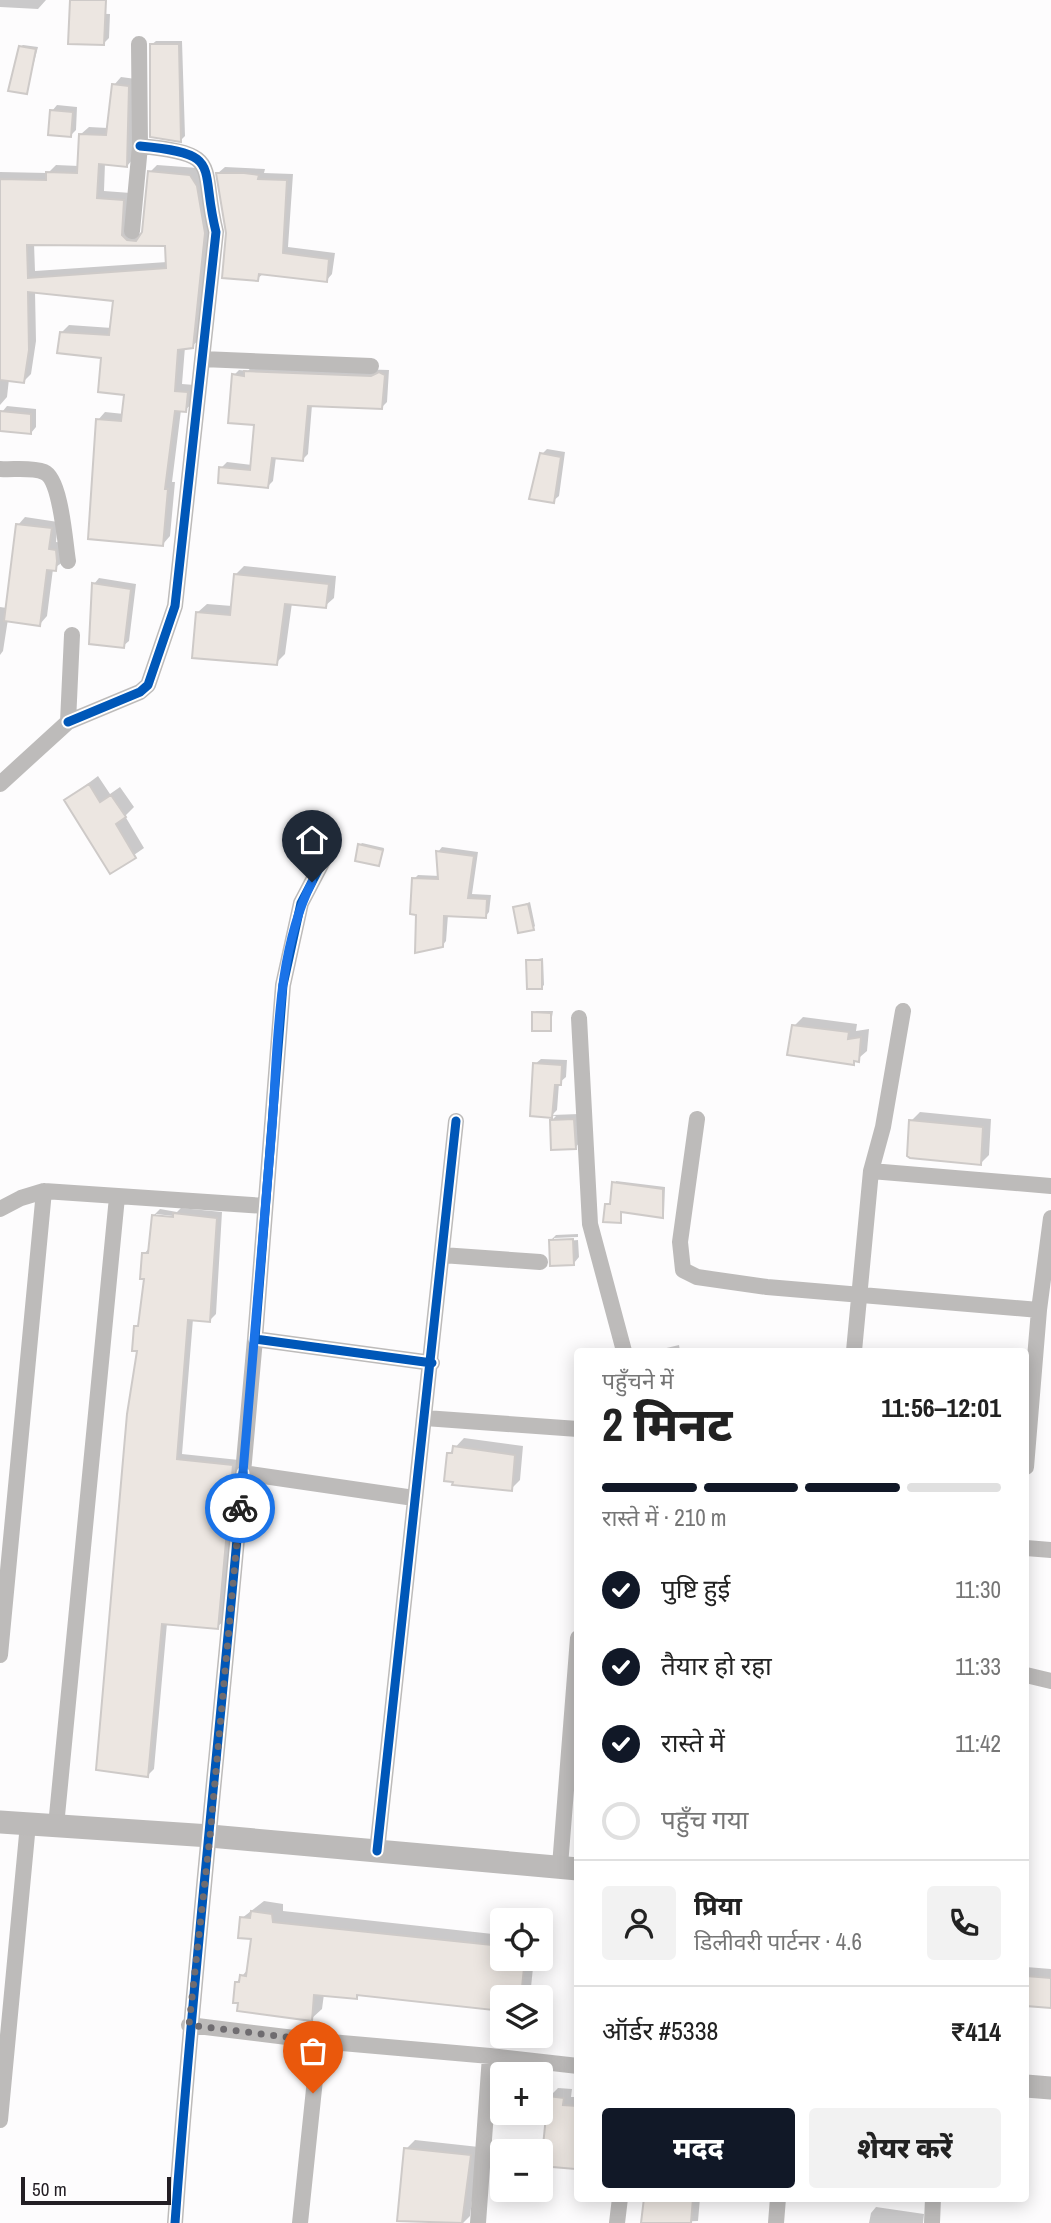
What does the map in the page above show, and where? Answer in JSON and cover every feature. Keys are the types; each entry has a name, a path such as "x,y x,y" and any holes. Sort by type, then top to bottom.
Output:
{"street":[{"path":"132,231 140,146 139,44"},
{"path":"0,784 68,722 140,692 153,675 175,606 216,232 210,206 210,179 200,161 192,155 140,146"},
{"path":"202,359 371,366"},
{"path":"0,469 43,471 50,475 56,487 68,561"},
{"path":"68,722 72,635"},
{"path":"175,2223 189,2025 210,1836 243,1473 283,985 301,903 323,861"},
{"path":"854,1348 872,1171 883,1127 903,1012"},
{"path":"579,1018 590,1224 623,1348"},
{"path":"697,1119 681,1230 683,1270 697,1276 721,1280 1039,1310"},
{"path":"377,1851 414,1497 432,1363 456,1121"},
{"path":"872,1171 1051,1186"},
{"path":"0,1209 21,1198 44,1191 265,1206"},
{"path":"0,1655 44,1191"},
{"path":"56,1826 117,1197"},
{"path":"1029,1431 1039,1310 1051,1217"},
{"path":"442,1255 540,1262"},
{"path":"255,1339 432,1363"},
{"path":"425,1418 574,1429"},
{"path":"243,1473 414,1497"},
{"path":"1029,1548 1051,1550"},
{"path":"1029,1676 1051,1681"},
{"path":"0,1822 210,1836 569,1868 574,1740"},
{"path":"0,2120 29,1824"},
{"path":"189,2025 319,2041 574,2066"},
{"path":"300,2223 319,2041"},
{"path":"478,2223 490,2056"},
{"path":"1029,2086 1051,2088"},
{"path":"617,2223 620,2202"},
{"path":"776,2223 778,2202"},
{"path":"932,2223 933,2202"}],"building":[{"path":"70,0 106,0 104,45 68,44"},
{"path":"150,44 179,44 181,142 150,137"},
{"path":"19,46 36,49 27,94 8,91"},
{"path":"112,84 129,86 127,167 99,164 97,198 124,200 122,235 127,240 136,241 142,232 148,171 190,175 197,186 205,233 193,348 178,350 175,391 188,392 186,412 175,411 165,489 168,489 163,546 88,539 96,419 121,421 124,395 98,392 101,358 57,353 60,332 109,335 113,301 28,292 29,350 24,383 0,380 0,179 46,180 46,172 77,173 79,134 106,135","holes":["27,245 165,246 166,268 28,278"]},
{"path":"50,110 73,112 71,137 48,135"},
{"path":"216,173 244,173 259,175 258,179 287,180 283,253 329,259 327,282 259,274 258,281 222,278 226,233"},
{"path":"244,371 371,376 379,372 385,375 382,409 308,406 303,461 272,458 268,488 218,483 219,467 250,470 254,425 228,423 232,374 244,376"},
{"path":"0,411 31,414 31,434 0,431"},
{"path":"540,453 561,457 554,503 529,499"},
{"path":"16,524 52,528 49,549 56,550 56,571 47,570 40,626 4,621"},
{"path":"234,574 329,584 326,608 285,604 277,665 192,658 196,612 230,615"},
{"path":"92,583 131,589 124,648 89,644"},
{"path":"89,784 100,802 111,795 126,817 116,824 136,858 110,874 64,800"},
{"path":"358,844 383,850 379,866 355,861"},
{"path":"436,851 474,856 468,898 487,899 486,918 444,916 443,947 415,953 416,915 410,914 412,878 438,879"},
{"path":"528,904 534,930 518,933 513,907"},
{"path":"526,960 542,960 542,989 527,989"},
{"path":"532,1012 551,1013 551,1031 532,1031"},
{"path":"792,1025 849,1032 848,1039 861,1037 859,1062 854,1061 854,1065 787,1055"},
{"path":"533,1063 562,1065 561,1085 555,1085 552,1118 530,1116"},
{"path":"574,1119 576,1149 551,1150 550,1120"},
{"path":"909,1120 983,1127 981,1165 910,1158 907,1156"},
{"path":"612,1182 663,1189 663,1218 621,1212 621,1223 603,1222 605,1204 610,1204"},
{"path":"173,1213 217,1218 210,1322 188,1320 177,1459 233,1465 218,1629 162,1624 148,1777 96,1770 127,1414 137,1351 132,1351 134,1326 138,1326 144,1279 140,1279 142,1253 148,1253 152,1215 173,1217"},
{"path":"573,1239 574,1265 550,1266 549,1240"},
{"path":"453,1446 515,1455 512,1491 452,1485 453,1482 444,1481 447,1453 452,1453"},
{"path":"251,1911 272,1914 273,1922 490,1945 490,1971 524,1971 522,1985 490,1985 490,2010 357,1995 357,1999 314,1995 312,2021 237,2011 238,2003 233,2003 235,1982 239,1982 240,1975 246,1976 251,1939 238,1938 240,1917 250,1918"},
{"path":"1029,1976 1051,1978 1051,2008 1029,2006"},
{"path":"553,2097 564,2098 563,2105 574,2106 574,2169 553,2167 553,2139 544,2139 545,2125 553,2125"},
{"path":"404,2148 471,2155 462,2223 397,2221"},
{"path":"644,2202 693,2202 691,2223 641,2223"}],"cycle path":[{"path":"68,722 140,692 148,685 175,606 216,232 207,177 204,167 197,159 185,153 140,146"},
{"path":"323,861 301,903 283,985 255,1339 432,1363"},
{"path":"377,1851 456,1121"},
{"path":"175,2223 243,1473"}],"way so far":[{"path":"240,1508 210,1836 189,2025 319,2041 313,2093"}],"route":[{"path":"240,1508 251,1409 255,1304 283,985 301,903 312,882"}]}
